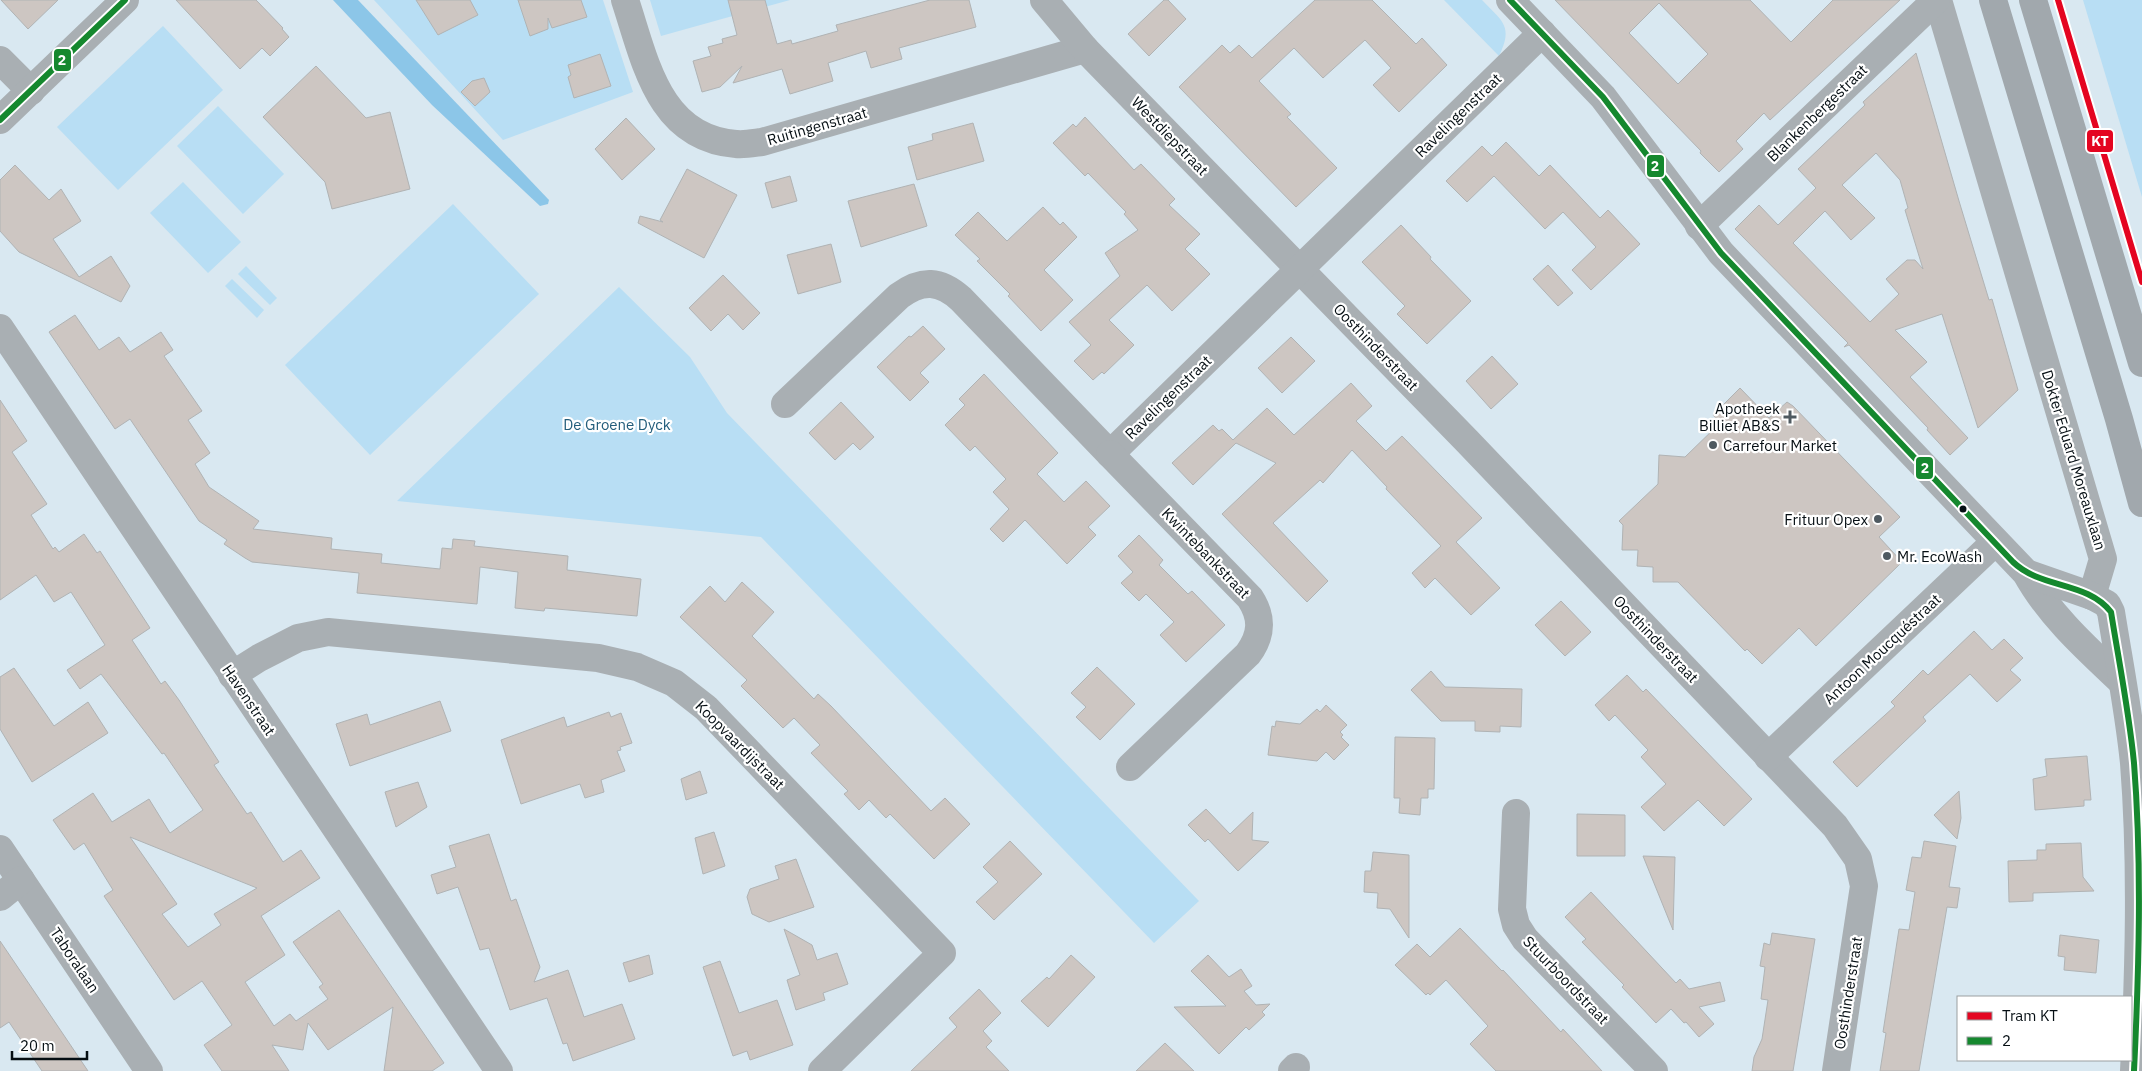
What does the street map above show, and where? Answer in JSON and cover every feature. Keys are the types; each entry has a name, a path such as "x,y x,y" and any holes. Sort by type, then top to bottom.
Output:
{"main road":[{"path":"1993,0 2119,419 2142,503"},
{"path":"2033,0 2142,363"}],"street":[{"path":"0,120 125,0"},
{"name":"Ruitingenstraat","path":"626,0 654,86 668,109 696,132 710,139 736,144 762,142 1085,49"},
{"name":"Westdiepstraat","path":"1044,0 1085,49 1300,269"},
{"path":"1510,0 1603,97 1720,253 2026,573 2038,596 2090,652 2122,682"},
{"name":"Blankenbergestraat","path":"1699,226 1937,0"},
{"name":"Dokter Eduard Moreauxlaan","path":"1937,0 2103,559 2092,596"},
{"name":"Ravelingenstraat","path":"1110,454 1542,33"},
{"path":"0,60 31,90"},
{"name":"Oosthinderstraat","path":"1300,269 1468,441 1835,826 1858,859 1864,886 1836,1071"},
{"path":"785,404 899,296 910,288 924,284 938,284 950,290 961,299 1110,454"},
{"name":"Havenstraat","path":"0,328 499,1071"},
{"name":"Kwintebankstraat","path":"1110,454 1250,598 1257,609 1260,621 1259,633 1255,644 1248,654 1130,767"},
{"name":"Antoon Moucquéstraat","path":"1768,757 1995,542"},
{"path":"2026,573 2092,596 2107,604 2112,612 2134,762 2137,808 2140,928 2134,1071"},
{"name":"Koopvaardijstraat","path":"232,675 259,658 298,638 328,632 598,658 637,667 674,683 706,708 942,953 822,1071"},
{"name":"Stuurboordstraat","path":"1516,813 1512,909 1516,925 1526,939 1654,1071"},
{"name":"Taboralaan","path":"0,849 149,1071"},
{"path":"0,897 20,880"}],"green space":[{"path":"374,0 603,0 633,92 503,140"},
{"path":"650,0 790,0 661,36"},
{"path":"1444,0 1482,0 1495,13 1504,25 1505,31 1505,38 1499,56"},
{"path":"2083,0 2142,0 2142,197"},
{"path":"163,26 223,90 118,190 57,127"},
{"path":"218,106 284,174 243,214 177,146"},
{"path":"183,182 241,242 208,273 150,213"},
{"path":"453,204 539,294 370,455 285,365"},
{"path":"246,266 277,298 270,305 238,274"},
{"path":"232,279 264,310 257,318 225,286"},
{"name":"De Groene Dyck","path":"619,287 690,357 727,413 1199,901 1154,943 761,537 397,501"}],"shaded area":[{"path":"333,0 358,0 549,200 548,204 540,206 432,105"}],"building":[{"path":"1,0 58,0 28,29"},
{"path":"176,0 256,0 283,28 289,37 270,56 262,48 240,69"},
{"path":"416,0 470,0 478,15 438,35"},
{"path":"518,0 581,0 587,17 552,28 548,18 548,29 530,36"},
{"path":"728,0 765,0 777,44 791,40 792,44 838,31 836,25 930,0 969,0 976,27 899,48 902,59 871,68 866,51 828,63 833,81 790,94 782,69 733,83 742,66 720,87 702,92 693,61 711,56 708,47 723,43 722,39 737,35"},
{"path":"1164,0 1168,0 1186,19 1149,56 1128,34"},
{"path":"1315,0 1372,0 1416,44 1422,38 1447,65 1399,112 1373,85 1391,68 1365,40 1323,78 1294,48 1259,81 1291,114 1287,117 1337,168 1296,207 1179,87 1222,45 1230,53 1239,45 1252,58"},
{"path":"1555,0 1750,0 1791,42 1833,0 1900,0 1770,120 1764,113 1736,141 1743,149 1719,172 1700,153 1701,151","holes":["1659,3 1708,54 1678,84 1629,33"]},
{"path":"1916,53 1959,201 1989,300 1992,299 2018,390 1978,428 1942,314 1895,330 1927,362 1910,377 1968,438 1950,455 1927,430 1928,428 1849,345 1844,347 1848,343 1735,229 1759,205 1778,225 1816,188 1798,169 1865,105 1863,102","holes":["1876,153 1900,180 1908,208 1905,210 1923,269 1915,260 1907,260 1886,279 1899,294 1870,322 1793,243 1825,211 1851,240 1875,218 1842,185"]},
{"path":"600,54 611,86 574,98 568,77 571,75 568,65"},
{"path":"316,66 366,118 390,112 410,189 332,209 325,182 263,117"},
{"path":"484,78 490,92 475,106 461,92 472,81"},
{"path":"1085,117 1134,170 1141,164 1175,199 1169,205 1200,234 1185,249 1210,274 1172,311 1147,285 1109,320 1134,345 1104,374 1102,372 1093,380 1074,361 1091,345 1069,322 1120,276 1105,253 1138,230 1124,214 1126,212 1088,173 1085,176 1053,143 1073,124 1076,127"},
{"path":"626,118 655,149 622,180 595,149"},
{"path":"973,123 984,161 917,180 908,147 933,140 932,134"},
{"path":"1506,142 1539,176 1550,165 1600,218 1608,210 1640,244 1591,290 1572,270 1596,247 1563,212 1545,229 1494,176 1467,202 1446,181 1482,146 1492,156"},
{"path":"15,165 49,200 61,189 81,221 53,239 79,277 111,256 130,286 121,302 19,252 0,231 0,180"},
{"path":"687,169 737,195 704,258 638,223 640,216 663,222 660,220"},
{"path":"790,176 797,201 772,208 765,183"},
{"path":"914,184 927,226 861,247 848,201"},
{"path":"1043,207 1060,225 1063,222 1077,237 1044,270 1073,300 1041,331 1008,296 1010,294 977,261 980,259 955,235 978,212 1007,241"},
{"path":"1401,225 1431,257 1430,259 1471,301 1427,344 1397,314 1405,306 1362,262"},
{"path":"831,244 841,282 798,294 787,255"},
{"path":"1548,265 1573,293 1558,306 1533,279"},
{"path":"723,275 760,313 743,330 728,314 711,331 689,308"},
{"path":"75,315 99,350 119,337 130,352 161,332 173,350 164,356 202,411 188,420 210,453 195,464 209,487 259,521 253,529 332,538 331,549 382,554 381,563 440,569 442,548 452,549 453,539 475,541 474,546 568,556 567,570 641,579 637,616 545,608 544,611 515,608 518,572 480,567 477,604 357,593 359,573 252,562 224,544 227,540 199,521 130,419 115,429 49,332"},
{"path":"923,326 945,349 920,373 929,382 910,401 877,367 909,336 911,337"},
{"path":"1291,337 1315,361 1282,393 1258,368"},
{"path":"1492,356 1518,384 1491,409 1466,381"},
{"path":"984,374 1058,453 1037,474 1064,502 1086,481 1110,506 1088,527 1096,535 1067,564 1025,520 1003,542 990,529 1009,509 993,492 1006,479 975,446 970,451 945,425 965,405 959,399"},
{"path":"1351,383 1372,406 1356,421 1386,451 1402,436 1482,518 1456,542 1500,588 1471,615 1435,578 1425,588 1412,573 1441,546 1386,489 1387,487 1352,450 1323,483 1320,480 1273,523 1328,581 1307,602 1222,514 1276,463 1236,443 1193,485 1172,463 1213,425 1219,431 1222,429 1233,440 1267,408 1294,435"},
{"path":"1740,388 1769,418 1787,402 1793,406 1900,517 1879,537 1902,562 1816,646 1799,628 1762,664 1747,649 1745,651 1678,582 1653,582 1653,567 1637,566 1638,550 1622,550 1623,525 1619,521 1658,484 1659,455 1685,457 1720,423 1713,415"},
{"path":"0,400 27,441 12,452 47,504 31,515 53,549 55,547 59,552 84,534 97,553 100,551 150,628 132,640 161,684 165,681 179,700 219,762 214,765 247,814 251,812 283,862 301,850 320,878 261,916 285,955 245,982 274,1026 290,1014 296,1021 328,999 319,987 323,984 293,942 339,910 444,1063 432,1071 384,1071 393,1007 328,1050 308,1023 303,1050 272,1045 289,1071 222,1071 204,1045 232,1025 202,981 174,1000 104,896 113,890 84,843 74,850 53,820 93,793 112,822 149,799 170,833 203,810 164,753 162,754 101,674 80,689 67,670 105,645 71,592 54,602 36,575 0,600","holes":["130,837 257,888 214,914 221,925 188,947 162,914 177,904"]},
{"path":"841,402 874,437 860,450 853,443 835,460 809,433"},
{"path":"1139,535 1163,560 1159,565 1188,594 1192,591 1225,625 1186,662 1160,635 1174,622 1146,594 1139,601 1121,583 1133,572 1118,556"},
{"path":"742,582 774,612 752,636 814,699 818,694 831,706 931,811 945,798 970,824 934,859 890,814 886,818 869,800 859,810 844,794 848,791 811,753 820,745 794,718 783,728 741,686 747,680 680,617 710,586 725,602"},
{"path":"1561,601 1591,632 1565,656 1535,625"},
{"path":"1974,631 1992,650 2004,639 2023,658 2010,670 2021,680 1997,702 1970,674 1923,717 1926,721 1857,787 1833,762 1895,706 1891,702 1923,670 1928,675"},
{"path":"1097,667 1135,704 1100,740 1076,717 1086,707 1071,693"},
{"path":"14,668 54,726 88,702 108,733 32,782 0,729 0,677"},
{"path":"1431,671 1445,687 1522,689 1521,727 1500,726 1500,732 1475,731 1475,721 1441,721 1411,690"},
{"path":"1627,675 1643,692 1646,689 1752,799 1724,826 1698,800 1664,831 1641,807 1666,784 1641,757 1648,750 1615,715 1609,721 1595,705"},
{"path":"440,701 451,731 350,766 336,724 367,714 370,725"},
{"path":"1326,705 1347,725 1340,732 1343,735 1341,737 1349,745 1334,760 1326,752 1317,761 1268,755 1272,726 1275,727 1276,721 1300,724 1317,709 1320,712"},
{"path":"609,712 611,717 621,713 632,743 620,747 621,750 617,751 625,771 601,780 604,792 585,798 580,784 521,804 501,740 564,717 567,727"},
{"path":"1395,737 1435,738 1434,789 1428,789 1428,798 1421,798 1420,815 1399,813 1400,798 1394,798"},
{"path":"2087,756 2091,800 2084,800 2084,806 2035,810 2033,779 2047,776 2045,759"},
{"path":"700,771 707,793 686,800 681,779"},
{"path":"418,782 427,807 396,827 385,792"},
{"path":"1959,791 1961,818 1957,839 1934,815"},
{"path":"1206,809 1230,834 1253,812 1252,840 1269,842 1238,871 1208,839 1205,842 1188,825"},
{"path":"1577,814 1625,815 1625,856 1577,856"},
{"path":"714,832 725,866 703,874 695,838"},
{"path":"489,834 511,901 516,899 540,967 534,982 568,970 584,1017 622,1004 635,1039 573,1061 567,1043 563,1044 547,998 510,1010 489,948 480,950 458,887 437,894 431,875 456,867 449,846"},
{"path":"1010,841 1042,874 994,920 976,902 998,882 983,867"},
{"path":"1924,841 1956,846 1949,887 1960,888 1957,908 1947,907 1919,1071 1880,1071 1886,1033 1883,1032 1899,929 1909,930 1915,892 1906,890 1912,857 1921,858"},
{"path":"2081,843 2083,877 2094,891 2033,893 2033,901 2009,902 2008,861 2037,860 2037,850 2046,850 2046,844"},
{"path":"1373,852 1409,855 1409,938 1390,909 1377,908 1378,893 1364,892 1365,871 1371,871"},
{"path":"1643,856 1675,857 1673,930"},
{"path":"796,859 814,907 769,922 752,914 747,897 750,889 779,879 775,866"},
{"path":"1591,892 1676,983 1680,979 1689,989 1720,982 1725,1001 1699,1007 1714,1024 1699,1037 1671,1009 1656,1023 1622,987 1624,985 1582,942 1586,939 1565,917"},
{"path":"1460,928 1503,970 1561,1032 1563,1029 1602,1071 1496,1071 1470,1044 1488,1026 1446,980 1430,995 1428,993 1426,995 1395,965 1417,944 1430,957"},
{"path":"784,929 812,945 817,960 837,953 848,984 823,993 825,1000 796,1010 787,980 800,975"},
{"path":"1772,933 1815,939 1793,1071 1752,1071 1754,1057 1762,1039 1768,1000 1761,999 1765,967 1760,966 1764,943 1770,945"},
{"path":"2060,935 2099,940 2096,973 2064,970 2065,957 2058,956"},
{"path":"0,941 88,1071 42,1071 9,1022 0,1028"},
{"path":"649,955 653,974 629,982 623,963"},
{"path":"1071,955 1095,977 1048,1027 1021,1001 1047,977 1049,979"},
{"path":"1208,955 1229,977 1241,969 1252,986 1244,991 1256,1005 1270,1004 1262,1012 1265,1015 1249,1030 1246,1027 1219,1054 1174,1007 1226,1006 1191,971"},
{"path":"720,961 739,1013 777,1000 793,1045 750,1060 747,1051 733,1056 703,967"},
{"path":"979,989 1001,1013 983,1031 992,1041 986,1047 1009,1071 911,1071 957,1027 949,1018"},
{"path":"1165,1043 1194,1071 1136,1071"}],"tram line":[{"name":"KT","path":"2058,0 2142,282"}],"transit line":[{"name":"2","path":"0,120 125,0"},
{"name":"2","path":"1510,0 1603,97 1721,253 2013,562 2024,571 2037,577 2090,595 2111,612 2129,725 2137,801 2139,917 2134,1071"}],"place":[{"name":"Apotheek Billiet AB&S","path":"1790,417"},
{"name":"Carrefour Market","path":"1713,445"},
{"name":"Frituur Opex","path":"1878,519"},
{"name":"Mr. EcoWash","path":"1887,556"}]}
